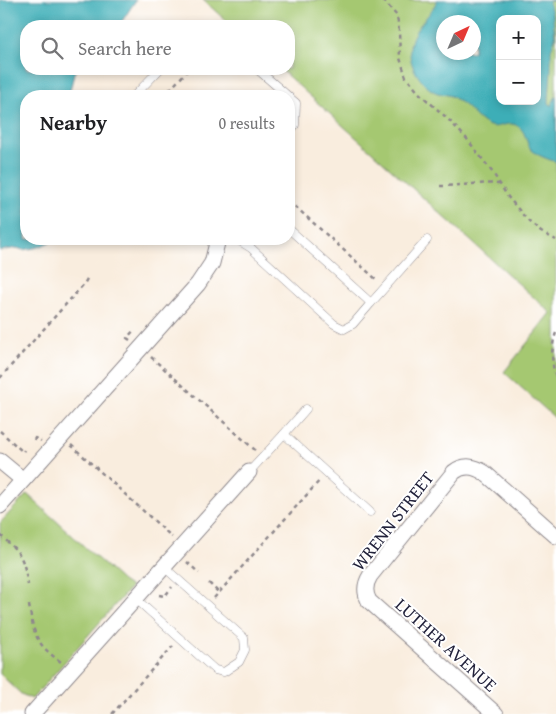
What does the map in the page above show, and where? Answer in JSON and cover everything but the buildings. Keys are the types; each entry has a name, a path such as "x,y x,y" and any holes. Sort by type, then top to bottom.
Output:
{"street":[{"path":"0,506 198,284 212,264 217,245"},
{"path":"0,461 23,480"},
{"name":"WRENN STREET","path":"372,604 365,592 370,576 454,472 459,469 465,467 477,468 485,473 556,536"},
{"path":"32,714 249,472"},
{"name":"LUTHER AVENUE","path":"372,604 496,714"}],"lane":[{"path":"140,90 154,75"},
{"path":"264,75 281,90"},
{"path":"295,103 295,125"},
{"path":"295,234 371,303"},
{"path":"246,245 334,324 344,329 353,324 426,240"},
{"path":"249,472 306,409"},
{"path":"284,434 370,512"},
{"path":"136,599 215,670 224,672 238,662 245,650 244,638 164,567"}],"path":[{"path":"383,0 397,16 400,58 406,78 467,139 528,221 541,232 556,240"},
{"path":"170,90 183,75"},
{"path":"440,186 500,184"},
{"path":"295,206 381,284"},
{"path":"0,378 84,284 88,277"},
{"path":"556,333 553,344 553,368 556,377"},
{"path":"146,352 257,452"},
{"path":"0,431 23,452 24,450"},
{"path":"66,441 177,542"},
{"path":"212,600 322,478"},
{"path":"0,535 20,554 28,585"},
{"path":"188,570 191,566"},
{"path":"209,583 218,593"},
{"path":"152,594 164,596 173,586"},
{"path":"29,605 37,639 42,647 65,665"},
{"path":"112,714 176,644"}],"green space":[{"path":"203,0 556,1 556,419 504,372 551,313 287,75 295,75 295,20 225,20"},
{"path":"27,494 122,581 131,587 32,699 21,694 0,674 0,523"}],"water":[{"path":"0,0 136,0 123,20 20,20 20,75 74,75 70,90 20,90 20,245 43,245 23,250 17,248 0,251"},
{"path":"437,0 551,0 549,2 555,38 551,50 549,103 551,106 556,96 556,162 535,153 528,145 524,132 516,125 490,126 451,96 437,93 422,82 414,69 410,49 413,36"}]}
